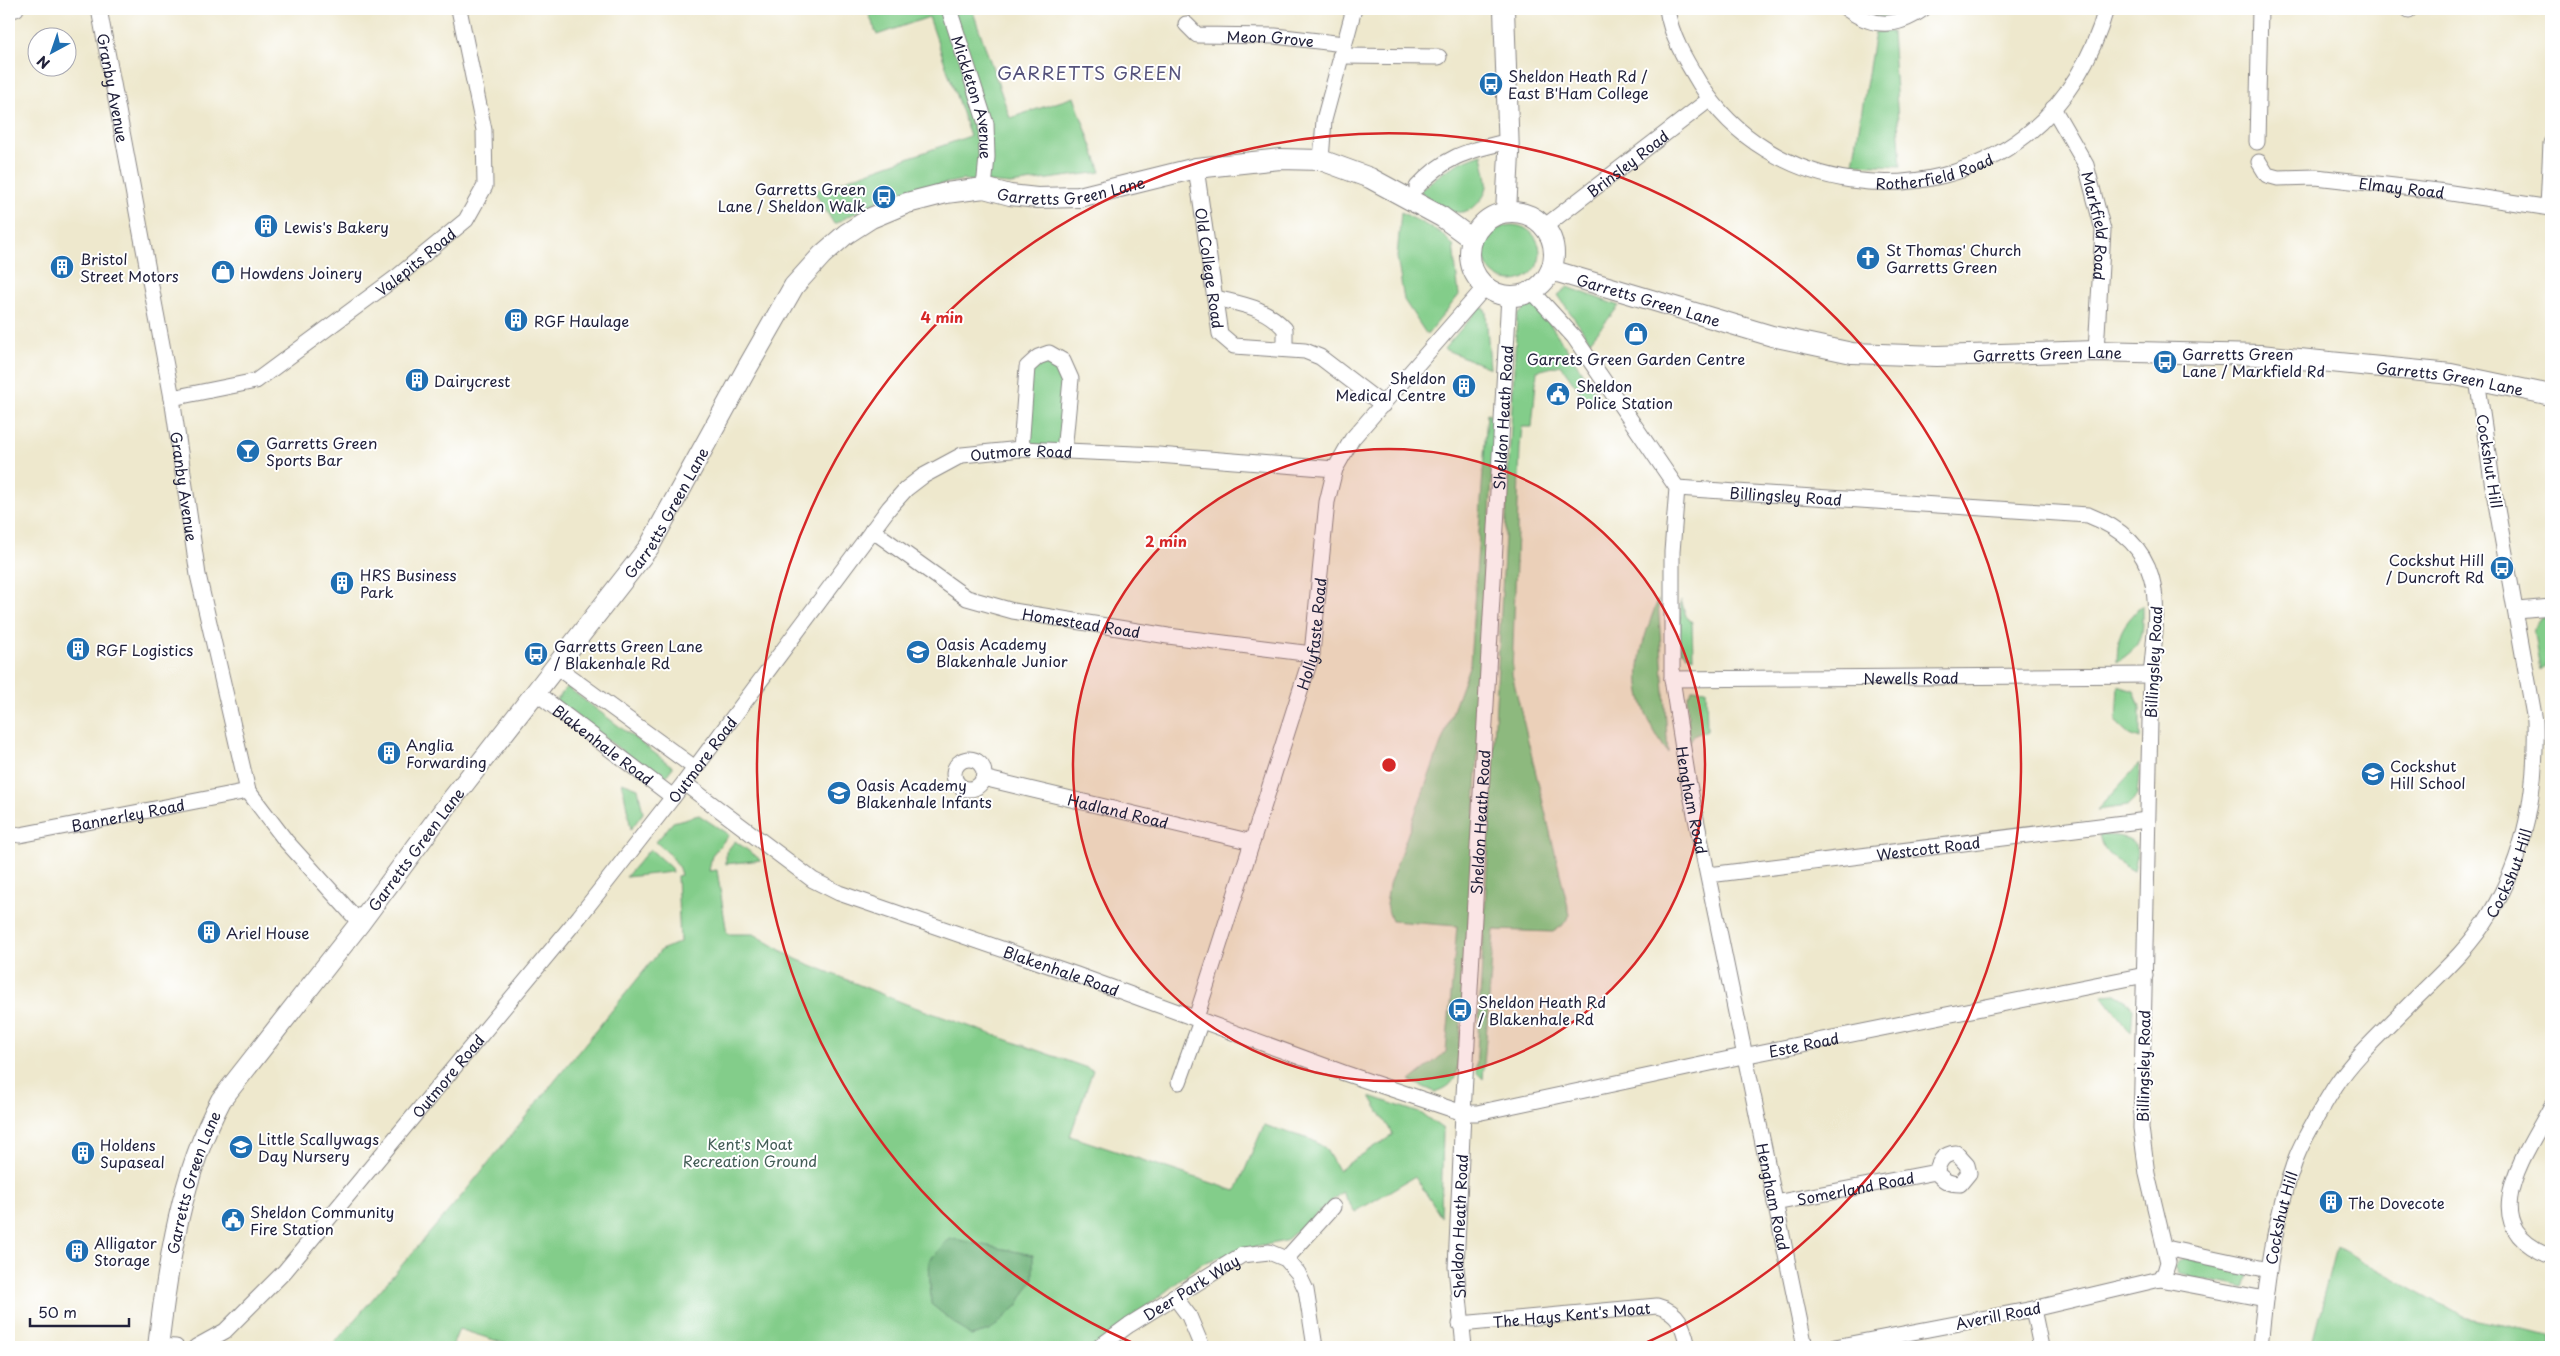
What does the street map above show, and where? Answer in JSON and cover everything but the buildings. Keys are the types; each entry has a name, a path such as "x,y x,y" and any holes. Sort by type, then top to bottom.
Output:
{"street":[{"path":"9,10 16,9"},
{"name":"Granby Avenue","path":"99,9 172,398 198,575 248,790 286,841 360,923"},
{"name":"Valepits Road","path":"172,398 256,381 398,276 466,220 485,186 484,130 459,9"},
{"name":"Mickleton Avenue","path":"948,9 986,124 987,157 984,188"},
{"path":"1321,160 1324,120 1354,9"},
{"path":"1504,9 1508,141 1506,212"},
{"name":"Rotherfield Road","path":"1667,9 1668,20 1682,55 1710,99 1734,126 1763,148 1798,167 1854,182 1918,181 1941,177 1970,167 2000,152 2027,134 2053,108 2090,55 2106,9"},
{"path":"1847,9 1870,21 1889,24 1907,20 1923,9"},
{"path":"2257,142 2260,9"},
{"name":"Meon Grove","path":"1191,34 1275,36 1342,50 1439,57"},
{"name":"Brinsley Road","path":"1544,227 1710,99"},
{"name":"Markfield Road","path":"2053,108 2086,165 2103,230 2096,351"},
{"path":"1417,187 1446,160 1473,150 1508,141"},
{"path":"2550,207 2551,143"},
{"name":"Garretts Green Lane","path":"164,1347 170,1264 183,1200 207,1126 221,1100 360,923 534,692 649,546 794,286 846,234 871,218 907,203 946,193 984,188 1010,195 1037,198 1079,197 1196,168 1280,159 1321,160 1370,178 1442,217 1472,239"},
{"name":"Elmay Road","path":"2259,162 2267,175 2278,178 2316,177 2438,191 2550,207"},
{"name":"Old College Road","path":"1196,168 1220,334 1234,346 1305,352 1320,357 1383,405"},
{"path":"1506,212 1531,216 1544,227 1553,243 1554,252 1551,270 1545,280 1532,291 1510,296 1494,292 1485,287 1476,276 1470,263 1472,239 1484,222 1494,215 1506,212"},
{"name":"Garretts Green Lane","path":"1551,270 1772,336 1852,353 1937,356 2096,351 2260,355 2414,370 2477,379 2551,395"},
{"name":"Hollyfaste Road","path":"1179,1082 1252,842 1312,654 1327,502 1334,469 1352,439 1485,287"},
{"path":"1532,291 1574,337 1677,488"},
{"name":"Sheldon Heath Road","path":"1464,1347 1460,1324 1456,1267 1463,1112 1510,296"},
{"path":"1216,298 1254,307 1274,317 1285,329 1285,350"},
{"path":"1021,449 1027,366 1038,357 1049,353 1063,362 1071,379 1064,452"},
{"name":"Cockshut Hill","path":"2260,1347 2269,1270 2279,1212 2296,1156 2336,1085 2353,1062 2458,955 2490,914 2519,856 2532,795 2536,756 2535,721 2517,610 2492,481 2477,379"},
{"name":"Outmore Road","path":"196,1347 225,1331 285,1271 580,917 684,783 872,530 906,489 923,476 962,455 1021,449 1158,455 1334,469"},
{"name":"Billingsley Road","path":"1677,488 2075,513 2100,520 2130,541 2146,562 2154,584 2157,609 2151,675 2141,1128 2147,1174 2166,1248"},
{"name":"Hengham Road","path":"1677,488 1672,552 1672,679 1688,780 1709,875 1743,1056 1805,1347"},
{"name":"Homestead Road","path":"872,530 967,598 1013,611 1168,636 1312,654"},
{"path":"2517,610 2551,607"},
{"path":"555,666 695,768"},
{"name":"Newells Road","path":"1672,679 2151,675"},
{"name":"Blakenhale Road","path":"534,692 673,797"},
{"name":"Hadland Road","path":"983,778 1252,842"},
{"name":"Blakenhale Road","path":"684,783 813,880 839,893 1344,1073 1463,1112"},
{"name":"Bannerley Road","path":"9,833 20,835 248,790"},
{"name":"Westcott Road","path":"1709,875 2147,820"},
{"name":"Este Road","path":"1463,1112 1477,1113 1743,1056 2145,975"},
{"path":"2551,1107 2514,1176 2509,1196 2512,1222 2516,1230 2524,1240 2540,1252 2551,1256"},
{"name":"Somerland Road","path":"1775,1203 1936,1172"},
{"path":"1314,1347 1306,1290 1298,1273 1286,1259 1333,1207"},
{"path":"2160,1279 2165,1272 2168,1262 2166,1248 2269,1270"},
{"name":"Deer Park Way","path":"1099,1347 1128,1325 1242,1255 1269,1252 1286,1259"},
{"name":"Averill Road","path":"1835,1347 2033,1309 2160,1279 2265,1299"},
{"path":"1174,1296 1189,1316 1202,1347"},
{"name":"The Hays Kent's Moat","path":"1460,1324 1657,1306 1673,1312 1683,1324 1688,1347"},
{"path":"2033,1309 2041,1347"}],"green space":[{"path":"867,9 972,9 1010,118 1074,97 1101,172 1010,184 963,180 893,193 834,224 814,191 970,136 929,17 877,35"},
{"path":"1858,9 1915,9 1880,17"},
{"path":"1875,32 1892,32 1901,166 1853,164"},
{"path":"1482,154 1487,186 1484,195 1475,206 1468,210 1453,212 1439,206 1420,191 1449,169"},
{"path":"1401,212 1441,233 1453,245 1459,295 1427,335 1404,300 1397,257"},
{"path":"1506,225 1518,225 1528,229 1536,237 1540,253 1536,269 1528,277 1518,281 1506,281 1496,277 1488,269 1484,259 1484,247 1488,237 1496,229"},
{"path":"1568,287 1619,306 1590,341 1558,295"},
{"path":"1530,305 1535,305 1540,309 1600,399 1590,406 1561,365 1537,371 1532,427 1522,427 1520,447 1512,674 1570,915 1562,926 1553,932 1494,930 1483,1079 1476,1072 1517,315"},
{"path":"1479,308 1484,308 1486,312 1490,368 1444,349"},
{"path":"1049,353 1071,379 1064,452 1021,449 1027,367"},
{"path":"1487,413 1495,417 1470,908 1457,1072 1454,1080 1449,1085 1435,1092 1410,1081 1446,1052 1457,926 1392,921 1386,905 1389,885 1470,664"},
{"path":"1658,600 1668,753 1646,713 1641,696 1639,678 1643,642"},
{"path":"1681,600 1686,616 1692,622 1693,658 1681,650 1679,642"},
{"path":"2142,605 2140,638 2132,650 2117,662 2118,643 2122,630"},
{"path":"2551,618 2551,658 2540,670 2533,629 2540,619"},
{"path":"2118,686 2134,691 2140,707 2140,739 2130,735 2116,722"},
{"path":"567,687 673,767 662,781 556,701"},
{"path":"1693,689 1706,690 1707,730 1693,736 1689,743 1687,697"},
{"path":"2140,763 2137,796 2127,806 2097,810"},
{"path":"622,782 638,788 643,813 631,829"},
{"name":"Kent's Moat Recreation Ground","path":"699,815 729,835 712,855 709,871 717,870 727,934 754,934 796,959 906,1004 1093,1070 1070,1136 1236,1191 1264,1125 1312,1140 1325,1148 1338,1170 1393,1135 1370,1096 1422,1114 1443,1129 1441,1217 1415,1176 1355,1212 1342,1192 1285,1241 1247,1249 1202,1263 1095,1347 516,1347 459,1329 453,1344 457,1347 331,1347 459,1199 661,950 680,942 677,876 681,875 680,870 675,861 656,842 673,822"},
{"path":"2099,835 2126,838 2135,845 2137,851 2134,871 2117,861 2108,852"},
{"path":"735,841 761,860 726,864 726,852"},
{"path":"650,849 671,868 672,872 626,877"},
{"path":"2116,994 2126,1000 2133,1009 2131,1033 2102,995"},
{"path":"949,1238 1033,1255 1033,1279 1017,1306 990,1331 971,1336 931,1304 929,1261"},
{"path":"2337,1247 2464,1317 2551,1335 2551,1347 2311,1347"},
{"path":"2186,1258 2246,1273 2249,1275 2245,1288 2179,1274 2175,1268 2179,1262"}],"place":[{"name":"Sheldon Heath Rd / East B'Ham College","path":"1491,84"},
{"name":"Garretts Green Lane / Sheldon Walk","path":"884,197"},
{"name":"Lewis's Bakery","path":"266,226"},
{"name":"St Thomas' Church Garretts Green","path":"1868,258"},
{"name":"Bristol Street Motors","path":"62,267"},
{"name":"Howdens Joinery","path":"223,272"},
{"name":"RGF Haulage","path":"516,320"},
{"name":"Garrets Green Garden Centre","path":"1636,334"},
{"name":"Garretts Green Lane / Markfield Rd","path":"2165,362"},
{"name":"Dairycrest","path":"417,380"},
{"name":"Sheldon Medical Centre","path":"1464,386"},
{"name":"Sheldon Police Station","path":"1558,394"},
{"name":"Garretts Green Sports Bar","path":"248,451"},
{"name":"Cockshut Hill / Duncroft Rd","path":"2502,568"},
{"name":"HRS Business Park","path":"342,583"},
{"name":"RGF Logistics","path":"78,649"},
{"name":"Oasis Academy Blakenhale Junior","path":"918,652"},
{"name":"Garretts Green Lane / Blakenhale Rd","path":"536,654"},
{"name":"Anglia Forwarding","path":"389,753"},
{"name":"Cockshut Hill School","path":"2373,774"},
{"name":"Oasis Academy Blakenhale Infants","path":"839,793"},
{"name":"Ariel House","path":"209,932"},
{"name":"Sheldon Heath Rd / Blakenhale Rd","path":"1460,1010"},
{"name":"Little Scallywags Day Nursery","path":"241,1147"},
{"name":"Holdens Supaseal","path":"83,1153"},
{"name":"The Dovecote","path":"2331,1202"},
{"name":"Sheldon Community Fire Station","path":"233,1220"},
{"name":"Alligator Storage","path":"77,1251"}],"district":[{"name":"GARRETTS GREEN","path":"1090,72"}]}
